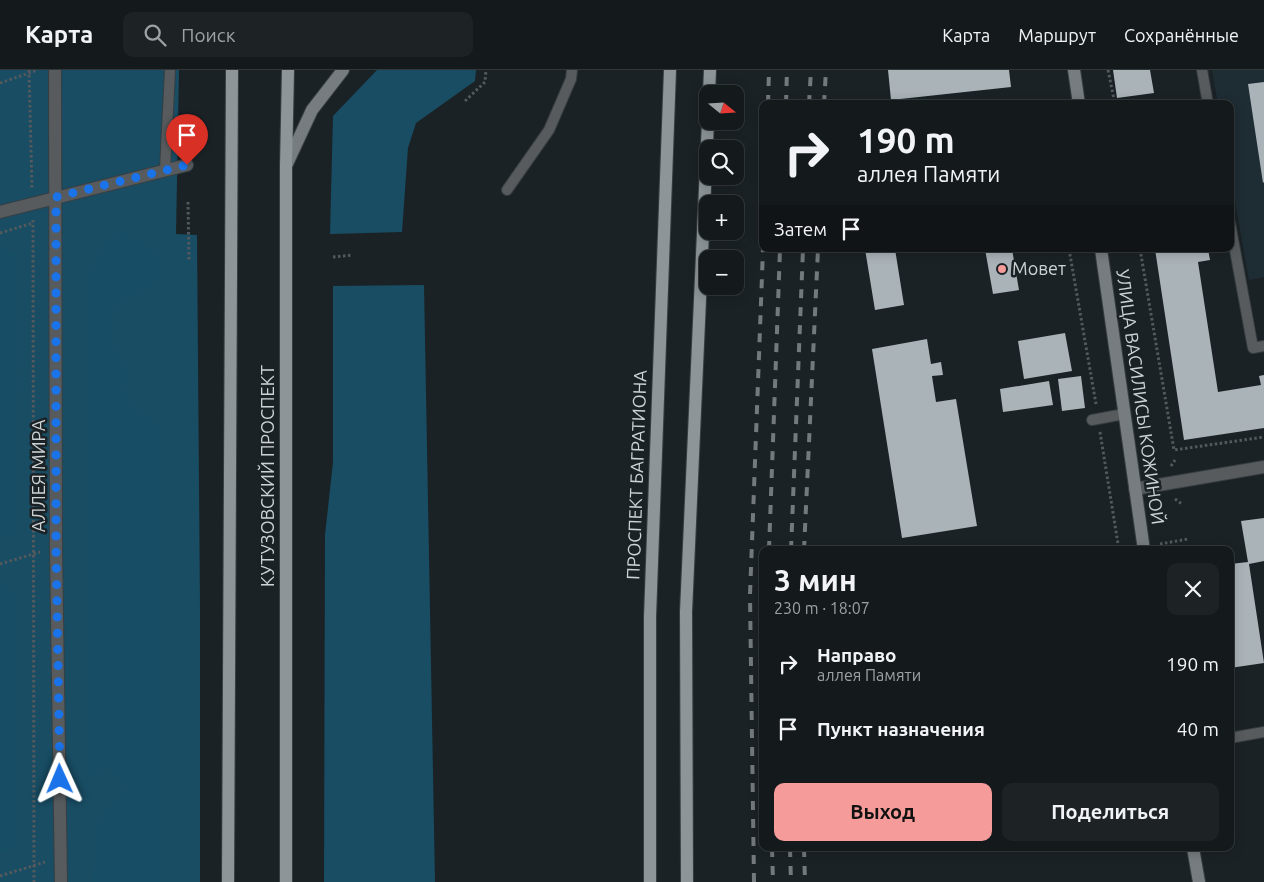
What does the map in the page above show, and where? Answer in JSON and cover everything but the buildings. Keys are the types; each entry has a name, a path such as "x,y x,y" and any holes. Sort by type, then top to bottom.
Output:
{"main road":[{"path":"228,882 232,70"},
{"name":"КУТУЗОВСКИЙ ПРОСПЕКТ","path":"286,882 286,166 288,70"},
{"name":"ПРОСПЕКТ БАГРАТИОНА","path":"650,882 650,617 670,70"},
{"path":"709,85 710,70"},
{"path":"686,882 686,612 708,130"}],"street":[{"name":"АЛЛЕЯ МИРА","path":"55,70 56,548 60,882"},
{"path":"286,166 312,110 343,70"},
{"path":"1074,70 1078,100"},
{"path":"0,212 187,165"},
{"name":"УЛИЦА ВАСИЛИСЫ КОЖИНОЙ","path":"1101,252 1143,546"},
{"path":"1135,489 1264,467"},
{"path":"1194,851 1199,882"}],"lane":[{"path":"165,170 170,70"},
{"path":"506,190 549,130 572,70"},
{"path":"1202,70 1207,100"},
{"path":"1234,245 1253,348 1264,346"},
{"path":"1095,419 1124,414"},
{"path":"1234,737 1264,732"}],"path":[{"path":"0,83 29,71 38,70"},
{"path":"465,101 486,82 486,70"},
{"path":"1108,70 1114,100"},
{"path":"29,71 32,203"},
{"path":"188,202 189,262"},
{"path":"0,233 33,223 34,882"},
{"path":"1069,252 1095,419 1118,546"},
{"path":"1141,252 1174,450 1264,437"},
{"path":"333,257 353,255"},
{"path":"0,564 56,548"},
{"path":"0,876 61,856"}],"shaded area":[{"path":"0,70 179,70 176,234 197,235 200,882 0,882"},
{"path":"377,70 476,70 475,81 416,123 408,148 402,232 330,234 333,116"},
{"path":"1212,70 1264,70 1264,277 1249,280 1234,196 1234,100 1217,100"},
{"path":"121,231 142,240 161,255 162,279 142,293 120,303 111,326 118,349 129,369 125,393 140,411 161,427 160,882 92,882 94,844 98,821 126,785 107,768 88,781 86,276 102,243"},
{"path":"0,248 21,256 20,530 7,538 0,533"},
{"path":"424,285 435,882 324,882 325,535 333,462 333,286"},
{"path":"5,584 18,593 16,847 3,853 0,852 0,586"}],"railway":[{"path":"768,100 769,70"},
{"path":"786,100 787,70"},
{"path":"809,100 811,70"},
{"path":"824,100 826,70"},
{"path":"754,882 750,595 763,252"},
{"path":"769,546 780,252"},
{"path":"791,546 803,252"},
{"path":"804,546 818,252"},
{"path":"772,851 773,882"},
{"path":"790,851 791,882"},
{"path":"804,851 805,882"}],"place":[{"name":"Мовет","path":"1002,269"}],"route":[{"path":"60,779 56,548 56,197 187,165"}]}
